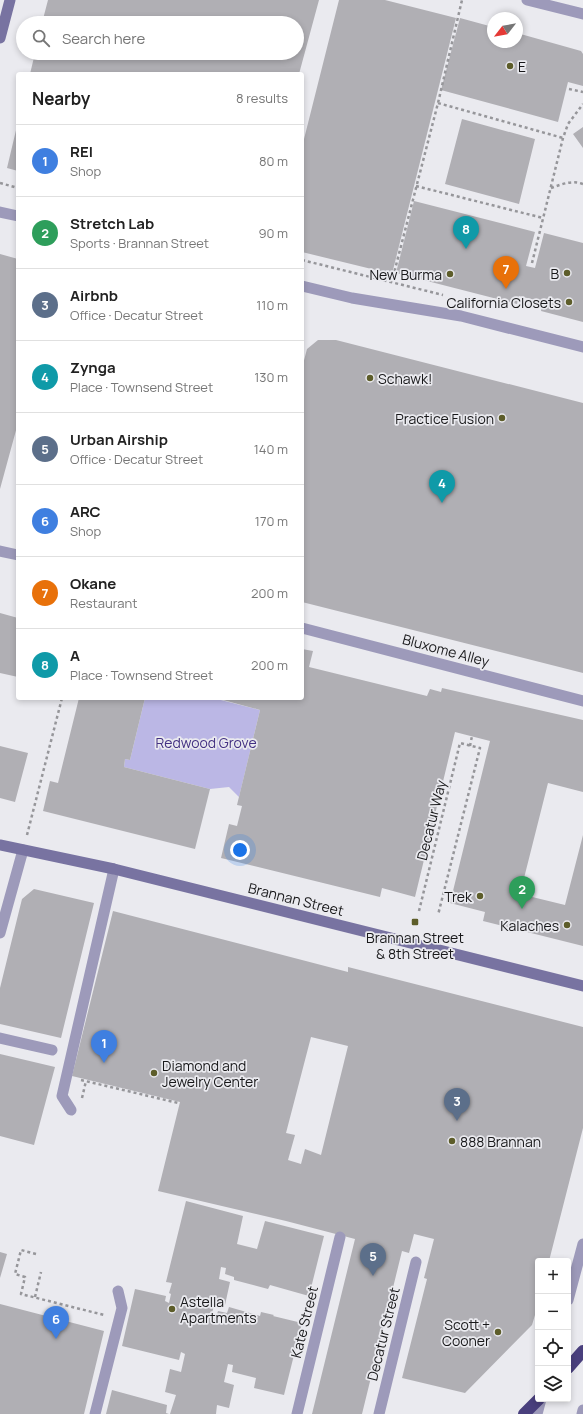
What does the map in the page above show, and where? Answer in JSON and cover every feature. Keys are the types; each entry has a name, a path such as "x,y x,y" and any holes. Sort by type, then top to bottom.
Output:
{"highway":[{"path":"570,1366 583,1351"},
{"path":"524,1414 537,1402"}],"main road":[{"path":"0,38 10,0"},
{"name":"Brannan Street","path":"0,845 114,869 583,986"}],"street":[{"path":"527,0 583,14"},
{"path":"0,212 16,216"},
{"path":"304,286 352,298 461,316 583,347"},
{"path":"0,551 16,555"},
{"name":"Bluxome Alley","path":"304,629 583,701"},
{"path":"0,933 23,850"},
{"path":"71,1110 62,1096 114,869"},
{"path":"0,1038 52,1050"},
{"name":"Kate Street","path":"297,1414 340,1237"},
{"path":"570,1294 583,1244"},
{"name":"Decatur Street","path":"378,1414 416,1262"},
{"path":"95,1414 122,1308 118,1291"},
{"path":"537,1414 539,1402"},
{"path":"582,1414 583,1410"}],"path":[{"path":"393,277 438,103 462,0"},
{"path":"568,89 583,92"},
{"path":"438,103 563,138"},
{"path":"532,263 563,138 568,124 583,104"},
{"path":"551,188 569,182 578,182 583,184"},
{"path":"1,183 16,187"},
{"path":"416,186 543,218"},
{"path":"23,850 61,700"},
{"path":"438,915 480,748 470,746 472,736"},
{"name":"Decatur Way","path":"419,911 460,743 470,746"},
{"path":"78,1079 178,1104"},
{"path":"36,1254 21,1250 15,1274 26,1277 21,1294 105,1315"},
{"path":"35,1297 41,1272"}],"green space":[{"name":"Redwood Grove","path":"145,700 221,700 260,710 239,797 229,787 210,789 124,767 125,759 130,760"}],"building":[{"path":"48,0 319,0 304,56 304,16 44,16"},
{"path":"339,0 385,0 456,18 392,274 304,252 304,139"},
{"name":"E","path":"460,18 487,25 487,48 523,48 523,35 581,51 583,54 583,86 568,82 558,122 441,90"},
{"path":"33,60 303,60 300,72 30,72"},
{"path":"462,119 535,139 519,204 445,184"},
{"path":"583,127 583,148 573,134"},
{"path":"16,130 16,170 7,168"},
{"path":"414,201 535,232 526,266 535,268 544,233 583,243 583,322 541,311 543,302 519,296 517,304 396,273"},
{"path":"0,254 16,258 16,430 0,489"},
{"path":"318,340 336,340 583,403 583,673 304,603 304,360 307,349"},
{"path":"0,613 16,617 16,677 0,673"},
{"path":"304,649 313,651 309,667 427,696 430,689 441,692 442,688 583,720 583,792 548,783 520,894 565,905 583,835 583,946 483,921 485,912 450,903 490,741 455,732 415,897 382,888 380,897 221,858 229,824 237,826 242,806 237,805 260,710 223,700 304,700"},
{"path":"79,700 145,700 130,760 125,759 124,767 210,789 195,849 43,811 50,781 58,783"},
{"path":"0,746 28,753 15,802 0,798"},
{"path":"34,889 94,903 61,1038 0,1024 0,988 22,899"},
{"path":"113,911 348,972 348,967 583,1027 583,1128 550,1258 535,1258 535,1315 532,1325 465,1393 402,1378 427,1279 424,1278 434,1239 414,1234 409,1253 402,1251 362,1414 312,1414 355,1239 158,1191 180,1102 72,1076","holes":["311,1037 348,1046 321,1155 305,1149 301,1164 288,1160 295,1135 286,1133"]},
{"path":"0,1054 55,1067 34,1145 0,1136"},
{"name":"Astella Apartments","path":"186,1201 243,1216 237,1244 257,1249 265,1221 324,1236 309,1296 270,1285 268,1289 234,1280 234,1277 225,1274 226,1268 221,1267 219,1279 230,1282 225,1305 215,1303 211,1316 216,1317 218,1311 227,1313 229,1307 260,1316 261,1312 302,1323 284,1395 254,1388 256,1378 232,1372 233,1365 228,1364 224,1382 234,1385 229,1408 217,1405 216,1414 170,1414 176,1395 165,1392 170,1369 181,1372 185,1354 181,1352 179,1360 122,1346 135,1289 166,1296 165,1301 169,1303 171,1294 169,1293 172,1283 166,1282"},
{"path":"0,1252 7,1254 0,1278"},
{"path":"0,1304 104,1331 84,1414 0,1414"},
{"path":"112,1390 167,1405 166,1413 169,1414 106,1414"}],"place":[{"name":"E","path":"510,66"},
{"name":"A","path":"466,249"},
{"name":"B","path":"567,273"},
{"name":"New Burma","path":"450,274"},
{"name":"Okane","path":"506,289"},
{"name":"California Closets","path":"569,302"},
{"name":"Schawk!","path":"370,378"},
{"name":"Practice Fusion","path":"502,418"},
{"name":"Zynga","path":"442,503"},
{"name":"Trek","path":"480,896"},
{"name":"Stretch Lab","path":"522,909"},
{"name":"Brannan Street & 8th Street","path":"415,922"},
{"name":"Kalaches","path":"567,925"},
{"name":"REI","path":"104,1063"},
{"name":"Diamond and Jewelry Center","path":"154,1073"},
{"name":"Airbnb","path":"457,1121"},
{"name":"888 Brannan","path":"452,1141"},
{"name":"Urban Airship","path":"373,1276"},
{"name":"Astella Apartments","path":"172,1309"},
{"name":"Scott + Cooner","path":"498,1332"},
{"name":"ARC","path":"56,1339"}]}
